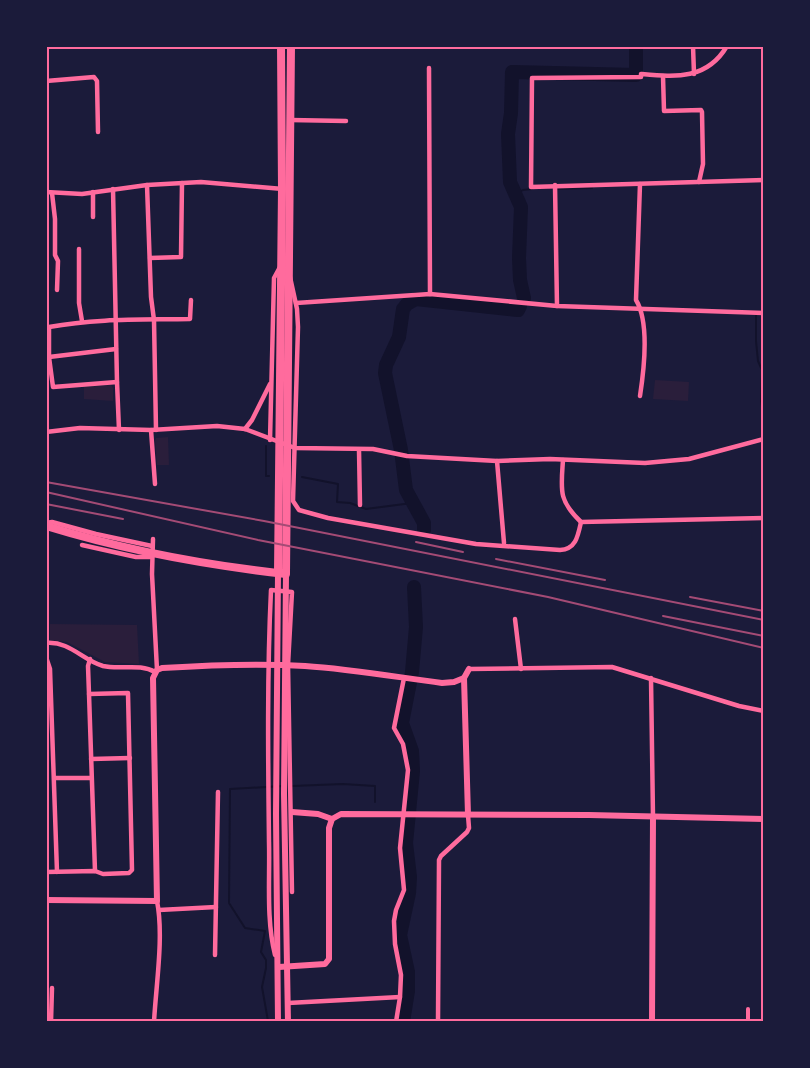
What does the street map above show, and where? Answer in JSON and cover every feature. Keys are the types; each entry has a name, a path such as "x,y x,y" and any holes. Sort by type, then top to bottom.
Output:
{"main road":[{"path":"281,46 286,189"},
{"path":"46,525 116,546 282,573 284,267 291,46"}],"street":[{"path":"693,46 694,74"},
{"path":"727,46 711,67 694,74 532,78 531,187 764,180"},
{"path":"429,68 430,294"},
{"path":"663,76 664,111 701,110 702,112 703,164 699,182"},
{"path":"46,81 94,77 97,81 98,132"},
{"path":"290,120 346,121"},
{"path":"150,258 181,257 182,183"},
{"path":"57,290 58,261 55,255 55,219 49,193 93,192 182,183 219,183 250,188 286,189"},
{"path":"640,184 636,300 642,312 644,360 640,396"},
{"path":"147,185 151,297 154,320 155,484"},
{"path":"555,185 557,306"},
{"path":"113,189 114,319 119,430"},
{"path":"93,192 93,217"},
{"path":"79,249 79,303 82,321"},
{"path":"270,440 274,278 284,267 296,303 298,356 295,381 293,501 297,508 304,512 476,544 560,550 567,549 574,544 581,522"},
{"path":"296,303 430,294 557,306 640,307 764,313"},
{"path":"117,382 53,387 48,327 82,321 114,319 190,319 191,300"},
{"path":"49,357 116,349"},
{"path":"245,429 271,383"},
{"path":"46,432 80,428 154,430 217,426 245,429 295,448 373,449 407,456 497,461 563,460 645,463 689,459 764,439"},
{"path":"359,450 360,505"},
{"path":"563,460 563,499 565,505 581,522 764,518"},
{"path":"497,461 504,543"},
{"path":"46,525 52,522 152,546"},
{"path":"153,539 156,671 153,678 159,910 154,1022"},
{"path":"82,545 152,557"},
{"path":"278,1022 283,966 282,573"},
{"path":"282,573 276,794 283,966 288,1022"},
{"path":"283,966 274,952 270,920 268,665 271,590 292,592 288,665 292,892"},
{"path":"514,619 521,669"},
{"path":"46,643 64,645 105,666 147,668 156,671 162,668 203,666 288,665 345,669 442,683 464,678"},
{"path":"46,657 50,669 50,750 55,778 57,872"},
{"path":"90,659 88,694 94,871"},
{"path":"438,1022 439,860 467,832 464,678 469,669 612,667 739,706 764,711"},
{"path":"396,1022 401,975 395,944 394,921 404,890 400,848 408,763 403,744 394,728 405,678"},
{"path":"651,678 652,1022"},
{"path":"46,872 94,871 103,874 129,873 132,870 128,693 88,694"},
{"path":"91,759 130,758"},
{"path":"55,778 90,778"},
{"path":"215,955 218,792"},
{"path":"292,812 318,814 332,819 341,814 764,819"},
{"path":"283,966 325,964 329,958 329,842 332,819"},
{"path":"46,900 157,901"},
{"path":"159,910 216,907"},
{"path":"51,1022 52,988"},
{"path":"288,1003 400,997"},
{"path":"748,1009 748,1022"}],"shaded area":[{"path":"655,380 689,382 688,401 653,399"},
{"path":"111,385 113,401 84,399 84,387"},
{"path":"168,437 169,465 157,465 155,440"},
{"path":"50,624 137,625 139,664 105,662 67,642 50,640"}],"waterway":[{"path":"524,298 519,258 521,207 510,182 508,134 512,72 636,75 636,46"},
{"path":"556,189 592,188"},
{"path":"515,195 523,190 532,189"},
{"path":"424,530 424,523 406,490 401,450 385,373 386,365 399,337 403,309 416,299 518,310 520,306"},
{"path":"756,315 756,341 758,361 762,370 761,401 764,418"},
{"path":"266,446 266,476 269,476"},
{"path":"302,477 338,484 337,502 350,503 366,509 412,503"},
{"path":"403,1022 408,991 408,972 400,935 409,893 410,877 406,843 413,771 412,751 402,723 412,672 416,627 414,587"},
{"path":"292,786 343,784 375,786 375,802"},
{"path":"268,1021 262,987 266,968 266,960 261,952 265,931 245,928 229,903 230,789 283,786"}],"railway":[{"path":"46,482 264,521 764,620"},
{"path":"46,492 258,540 548,597 764,648"},
{"path":"46,504 123,519"},
{"path":"416,542 463,552"},
{"path":"496,559 605,580"},
{"path":"690,597 764,611"},
{"path":"663,616 764,636"}]}
